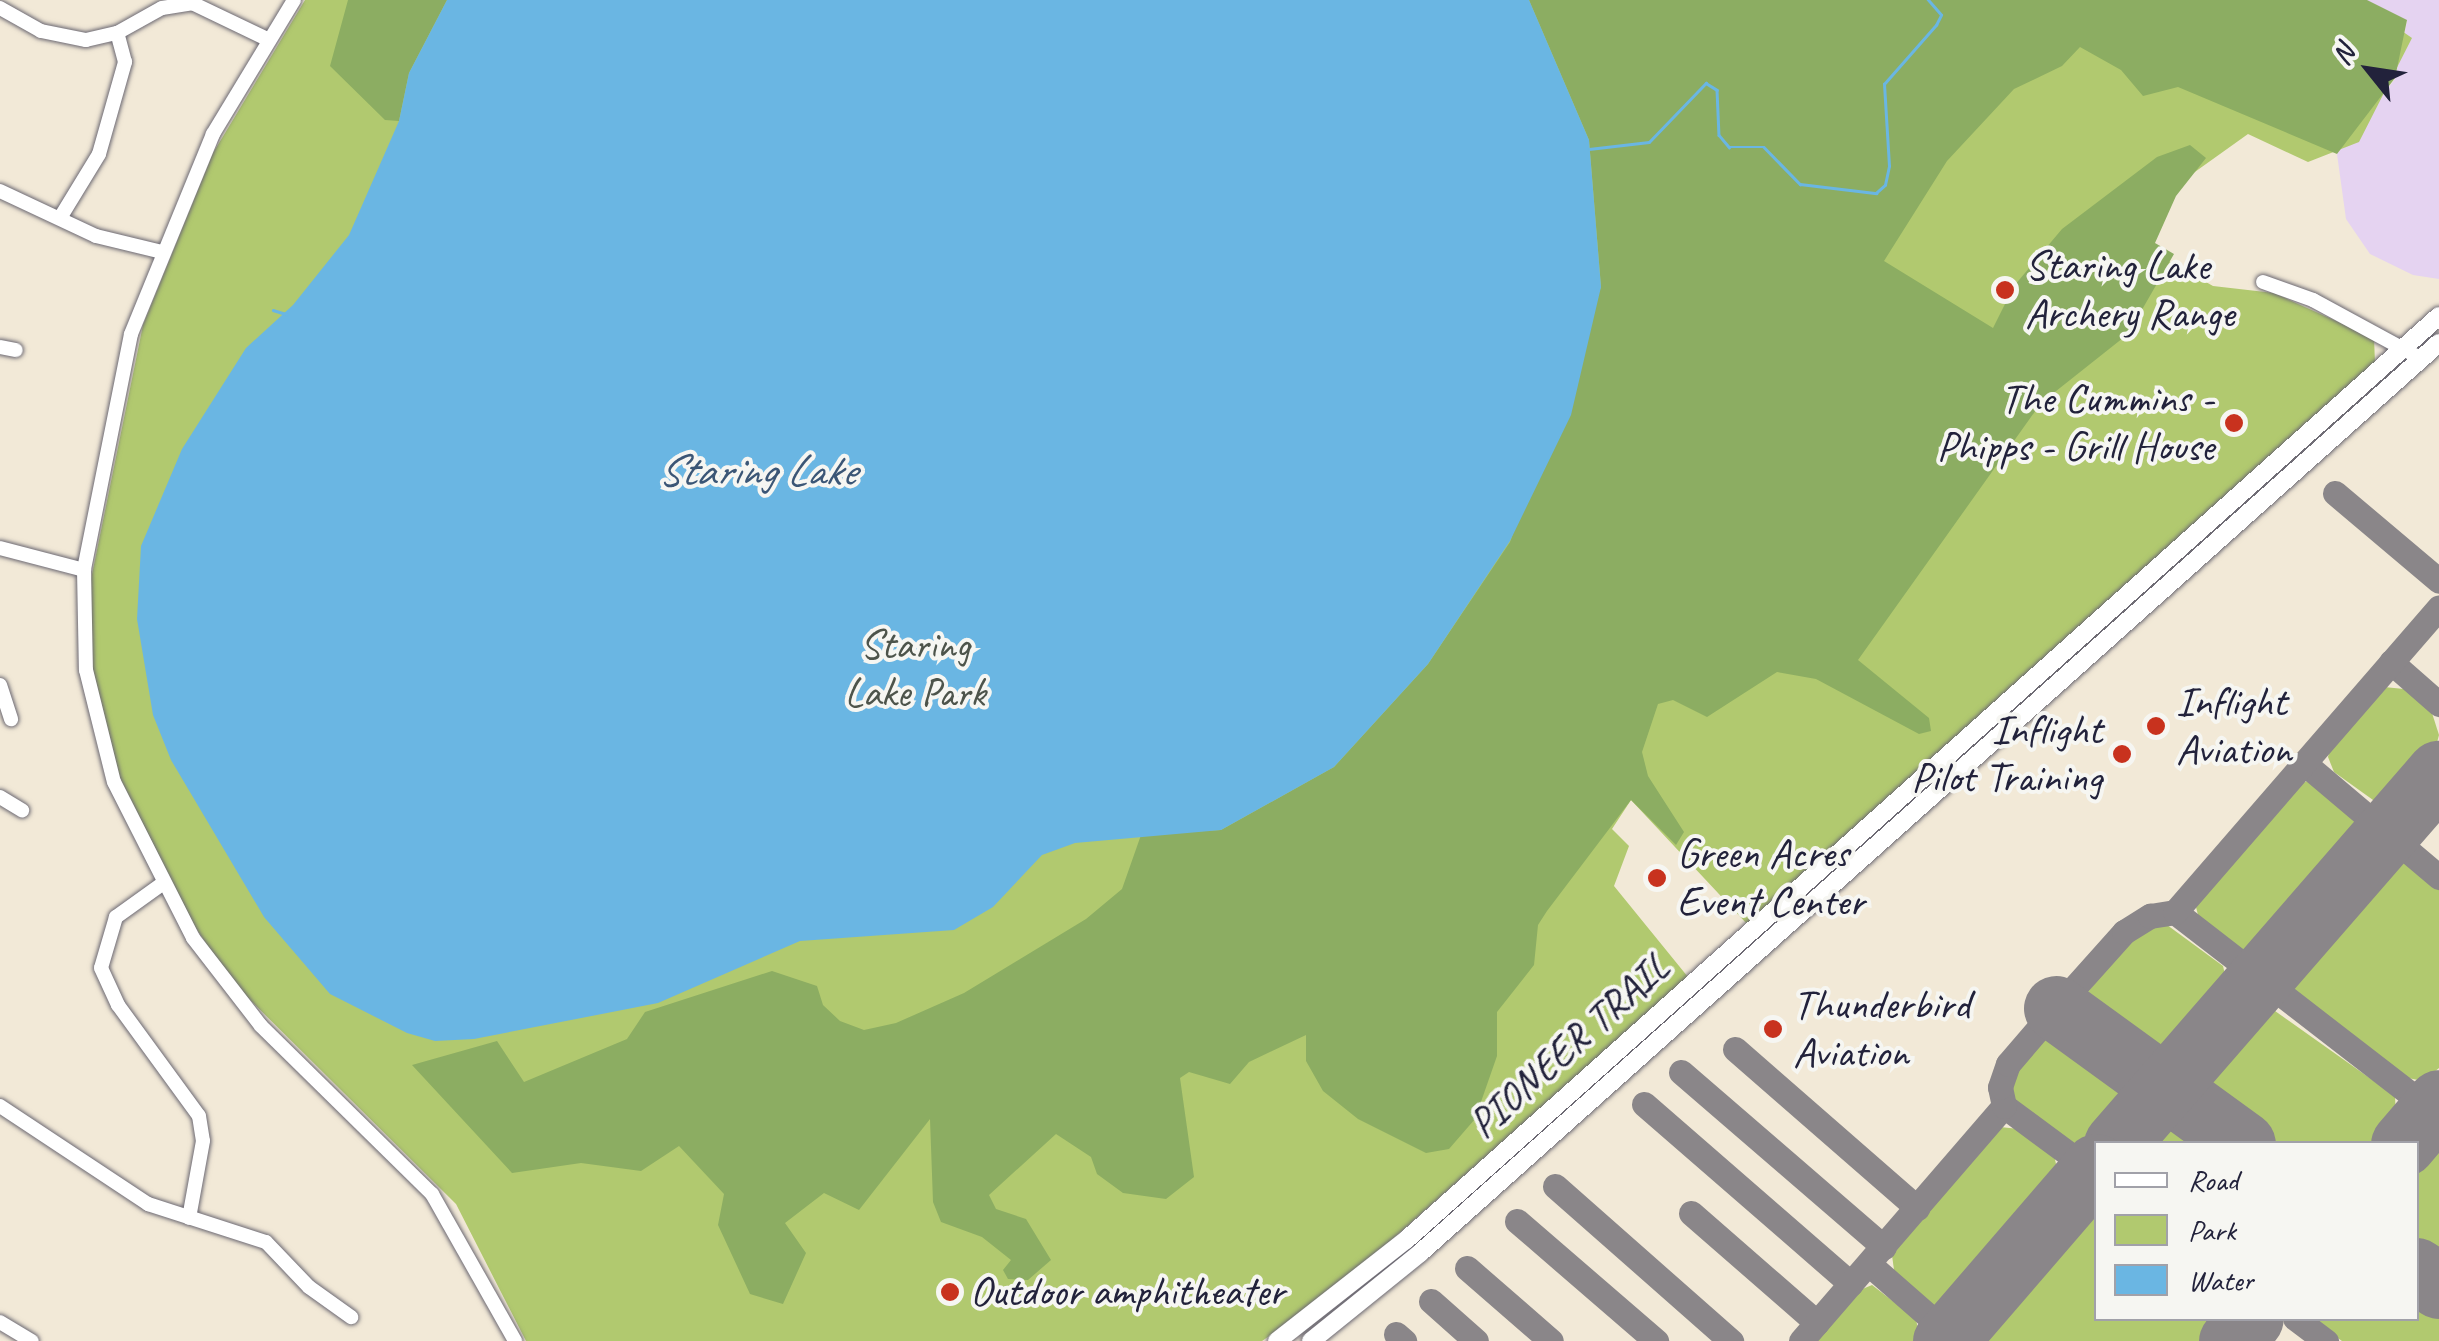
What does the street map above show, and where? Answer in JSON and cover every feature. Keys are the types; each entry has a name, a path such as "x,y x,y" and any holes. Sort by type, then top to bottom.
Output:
{"main road":[{"name":"PIONEER TRAIL","path":"1276,1341 1406,1240 2439,316"},
{"name":"PIONEER TRAIL","path":"1312,1341 1420,1253 2439,343"}],"street":[{"path":"294,0 266,39 214,134 131,334 84,570 82,645 103,750 162,884 240,1002 447,1212 515,1341"},
{"path":"0,8 55,36 86,40 117,33 162,8 192,3 266,39"},
{"path":"60,218 99,154 126,62 117,33"},
{"path":"0,192 96,236 162,252"},
{"path":"2263,282 2420,358"},
{"path":"0,346 16,350"},
{"path":"0,548 84,570"},
{"path":"0,685 11,720"},
{"path":"0,798 22,810"},
{"path":"162,884 116,916 101,968 118,1005 199,1116 202,1147 189,1218"},
{"path":"0,1106 130,1194 266,1242 309,1287 351,1317"},
{"path":"0,1322 32,1341"}],"shaded area":[{"path":"2363,0 2439,0 2439,279 2413,275 2370,254 2346,219 2337,154 2395,79 2407,21"}],"green space":[{"name":"Staring Lake Park","path":"305,0 2357,0 2412,38 2359,142 2308,162 2248,134 2178,184 2140,231 2158,255 2213,286 2274,293 2374,338 2375,363 1747,924 1631,800 1612,829 1629,846 1614,886 1688,977 1326,1298 1262,1341 526,1341 456,1204 233,983 193,924 120,778 93,670 89,589 143,325 213,153"},
{"path":"348,0 447,0 409,73 399,121 385,120 330,66"},
{"path":"1529,0 2367,0 2407,20 2395,78 2337,154 2178,87 2143,96 2121,70 2080,47 2062,66 2014,89 1947,161 1884,261 1993,328 2014,286 2062,229 2157,157 2190,145 2206,158 2176,196 2155,243 2174,254 2128,334 2041,403 1858,660 1929,718 1931,731 1919,734 1816,679 1777,672 1707,717 1673,700 1658,704 1642,752 1648,776 1684,832 1676,845 1631,800 1547,911 1538,925 1534,965 1497,1012 1497,1056 1475,1119 1449,1149 1426,1153 1358,1119 1323,1091 1306,1061 1306,1035 1249,1062 1230,1084 1189,1072 1180,1078 1194,1177 1166,1199 1123,1193 1097,1174 1091,1157 1056,1134 989,1195 996,1209 1026,1219 1051,1260 1028,1280 1008,1279 1003,1270 1011,1260 982,1237 941,1222 933,1202 930,1119 859,1210 824,1193 785,1223 806,1253 783,1304 750,1294 718,1225 724,1194 679,1146 641,1171 581,1163 512,1173 412,1065 497,1041 524,1082 627,1039 645,1012 772,971 817,986 823,1005 840,1021 864,1030 896,1023 964,993 1086,919 1122,889 1141,835 1221,830 1334,767 1428,664 1510,542 1601,287 1589,140"},
{"path":"2384,687 2404,689 2432,713 2439,735 2435,750 2380,805 2334,772 2328,757 2332,742"},
{"path":"2307,781 2354,814 2358,839 2260,952 2236,954 2200,923 2195,903 2293,788"},
{"path":"2399,858 2439,888 2439,1068 2423,1081 2403,1077 2293,998 2284,981 2378,866"},
{"path":"2163,922 2223,966 2227,983 2172,1052 2153,1058 2091,1012 2084,997 2127,942"},
{"path":"2268,1006 2395,1096 2396,1118 2375,1141 2268,1141 2204,1095 2201,1070 2250,1013"},
{"path":"2060,1034 2124,1079 2130,1091 2128,1102 2086,1146 2071,1144 2016,1105 2010,1089 2016,1069 2043,1038"},
{"path":"2165,1117 2185,1123 2211,1141 2138,1141"},
{"path":"2000,1127 2019,1129 2054,1155 2060,1182 1951,1307 1935,1309 1895,1277 1891,1248"},
{"path":"2439,1147 2439,1266 2419,1251 2419,1158"},
{"path":"2094,1198 2094,1321 2218,1321 2201,1341 1965,1341"},
{"path":"1872,1285 1916,1319 1920,1341 1812,1341 1853,1293"},
{"path":"2419,1291 2439,1306 2439,1341 2342,1341 2314,1321 2419,1321"}],"water":[{"name":"Staring Lake","path":"447,0 1529,0 1589,140 1601,287 1571,415 1510,541 1428,664 1334,767 1221,830 1075,843 1042,855 993,907 954,930 800,941 658,1003 474,1039 435,1041 407,1033 330,994 264,917 171,760 153,715 137,619 141,546 182,449 246,348 293,305 349,235 399,121 409,73"}],"waterway":[{"path":"1589,149 1649,142 1706,83 1717,90 1719,135 1729,147 1764,147 1800,184 1876,193 1885,185 1889,166 1884,84 1936,25 1941,15 1928,0"},
{"path":"273,310 286,314"}],"taxiway":[{"path":"2335,493 2439,581"},
{"path":"1801,1341 2004,1106 2000,1087 2008,1064 2056,1008 2124,932 2150,916 2175,912 2439,607"},
{"path":"2391,662 2439,704"},
{"path":"2304,763 2439,877"},
{"path":"2175,912 2439,1116"},
{"path":"1735,1049 1917,1208"},
{"path":"1681,1072 1884,1247"},
{"path":"1644,1104 1851,1284"},
{"path":"2004,1106 2094,1173"},
{"path":"1555,1186 1731,1341"},
{"path":"1691,1213 1817,1323"},
{"path":"1517,1221 1656,1341"},
{"path":"1869,1264 1950,1335"},
{"path":"1467,1268 1551,1341"},
{"path":"1431,1301 1476,1341"},
{"path":"2299,1321 2326,1341"},
{"path":"1396,1334 1404,1341"}],"runway":[{"path":"2119,1141 2439,773"},
{"path":"2056,1008 2239,1141"},
{"path":"2406,1141 2439,1102"},
{"path":"1945,1341 2094,1168"},
{"path":"2419,1272 2439,1286"},
{"path":"2231,1341 2248,1321"}],"place":[{"name":"Staring Lake Archery Range","path":"2005,290"},
{"name":"The Cummins - Phipps - Grill House","path":"2234,423"},
{"name":"Inflight Aviation","path":"2156,726"},
{"name":"Inflight Pilot Training","path":"2122,754"},
{"name":"Green Acres Event Center","path":"1657,878"},
{"name":"Thunderbird Aviation","path":"1773,1029"},
{"name":"Outdoor amphitheater","path":"950,1292"}]}
